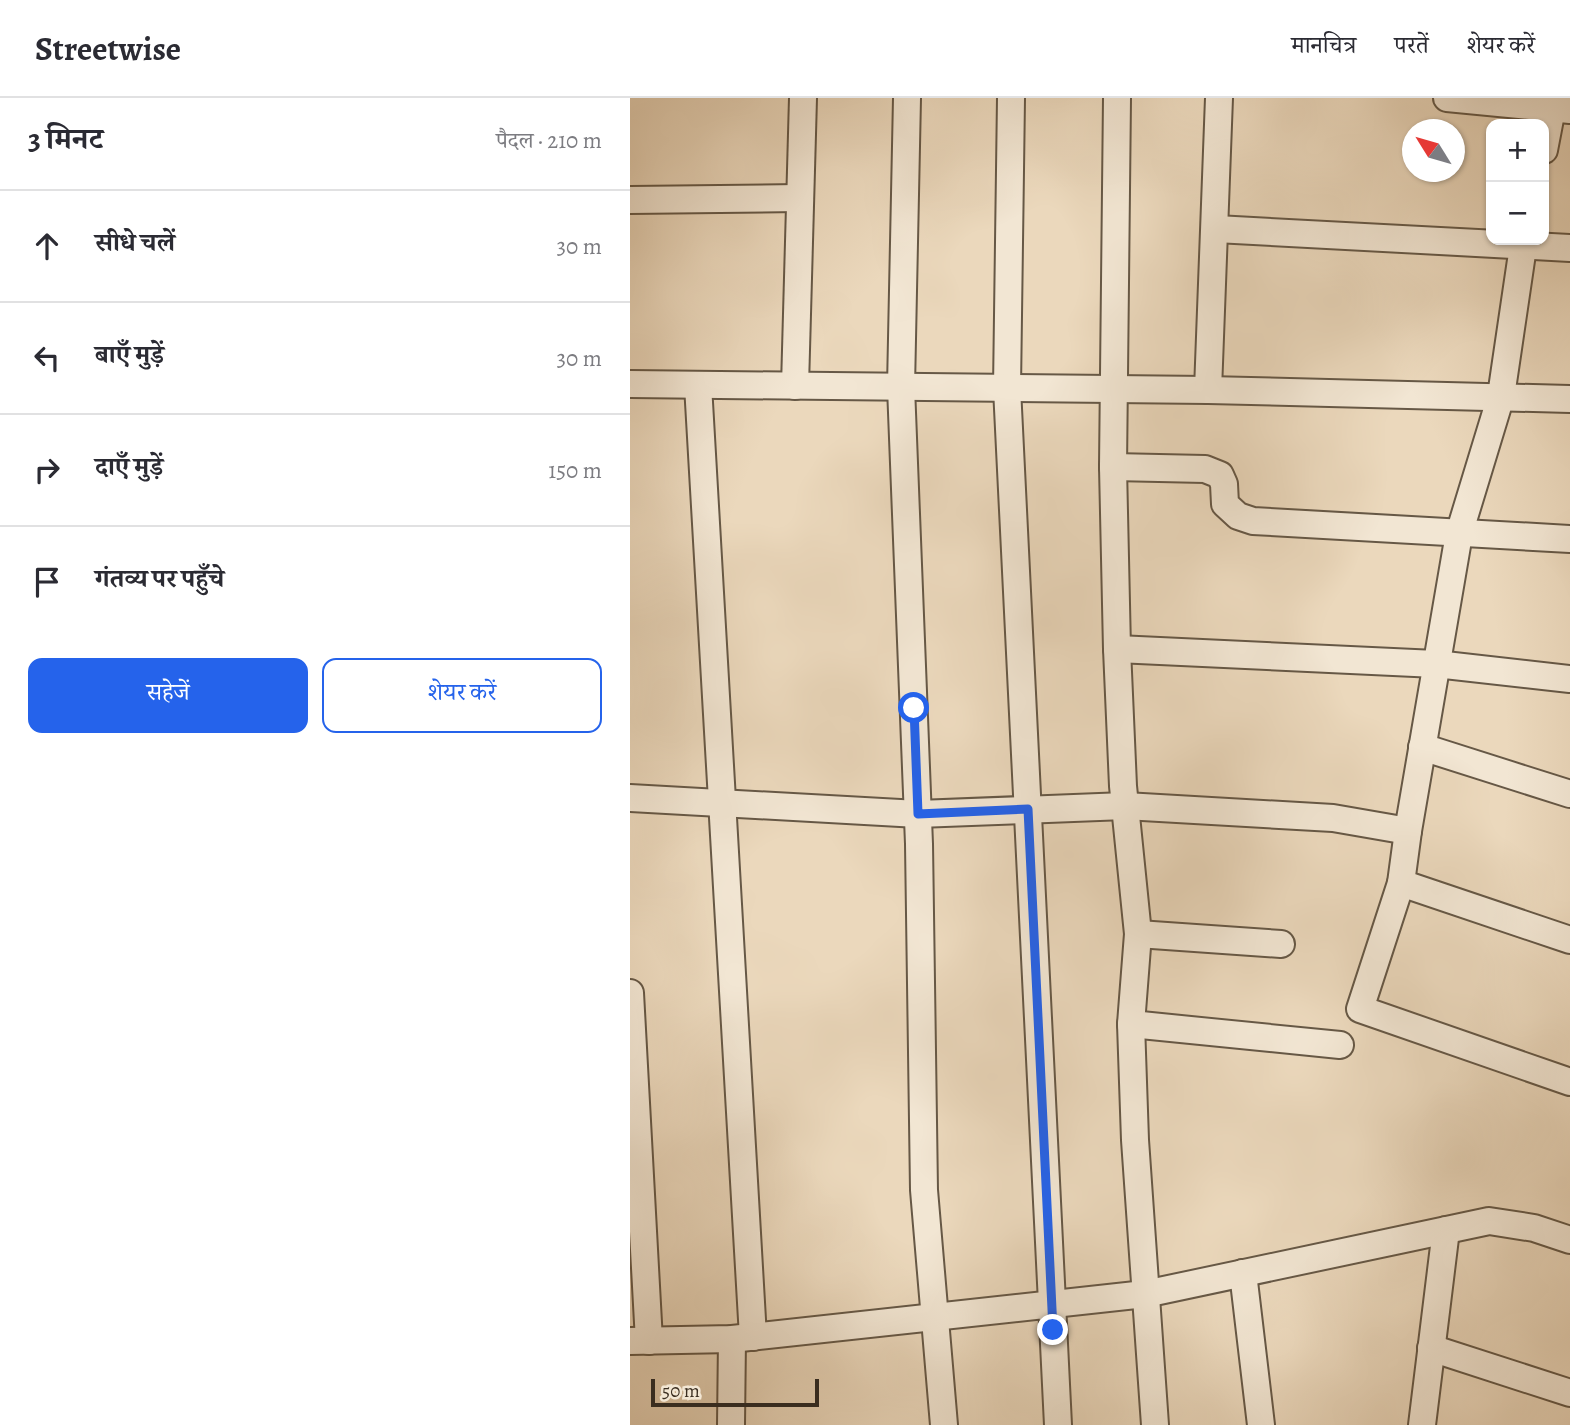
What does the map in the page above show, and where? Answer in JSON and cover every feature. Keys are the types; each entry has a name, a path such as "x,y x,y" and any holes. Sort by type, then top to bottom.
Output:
{"street":[{"path":"795,386 803,98"},
{"path":"906,98 901,387 918,814 924,1189 944,1425"},
{"path":"1011,98 1007,388 1058,1425"},
{"path":"1117,98 1113,467 1117,649 1125,806 1138,934 1131,1024 1145,1294 1155,1425"},
{"path":"1208,390 1219,98"},
{"path":"1447,98 1559,105 1549,135"},
{"path":"630,200 799,198"},
{"path":"1216,229 1486,241"},
{"path":"1523,245 1501,396 1459,534 1401,883 1360,1009 1570,1082"},
{"path":"1542,245 1570,248"},
{"path":"630,384 1208,390 1570,399"},
{"path":"698,385 722,803 743,1338 731,1425"},
{"path":"1113,467 1205,470 1220,475 1224,484 1225,504 1238,516 1253,521 1570,539"},
{"path":"1117,649 1436,664 1570,679"},
{"path":"1422,747 1570,794"},
{"path":"630,798 918,814 1125,806 1333,818 1408,831"},
{"path":"1401,883 1570,940"},
{"path":"1138,934 1282,944"},
{"path":"630,993 639,1341 743,1338 936,1319 1145,1294 1489,1221 1534,1228 1570,1240"},
{"path":"1131,1024 1340,1045"},
{"path":"1422,1425 1446,1230"},
{"path":"1243,1273 1261,1425"},
{"path":"1431,1348 1570,1393"}],"route":[{"path":"914,708 918,814 1028,809 1053,1330"}]}
